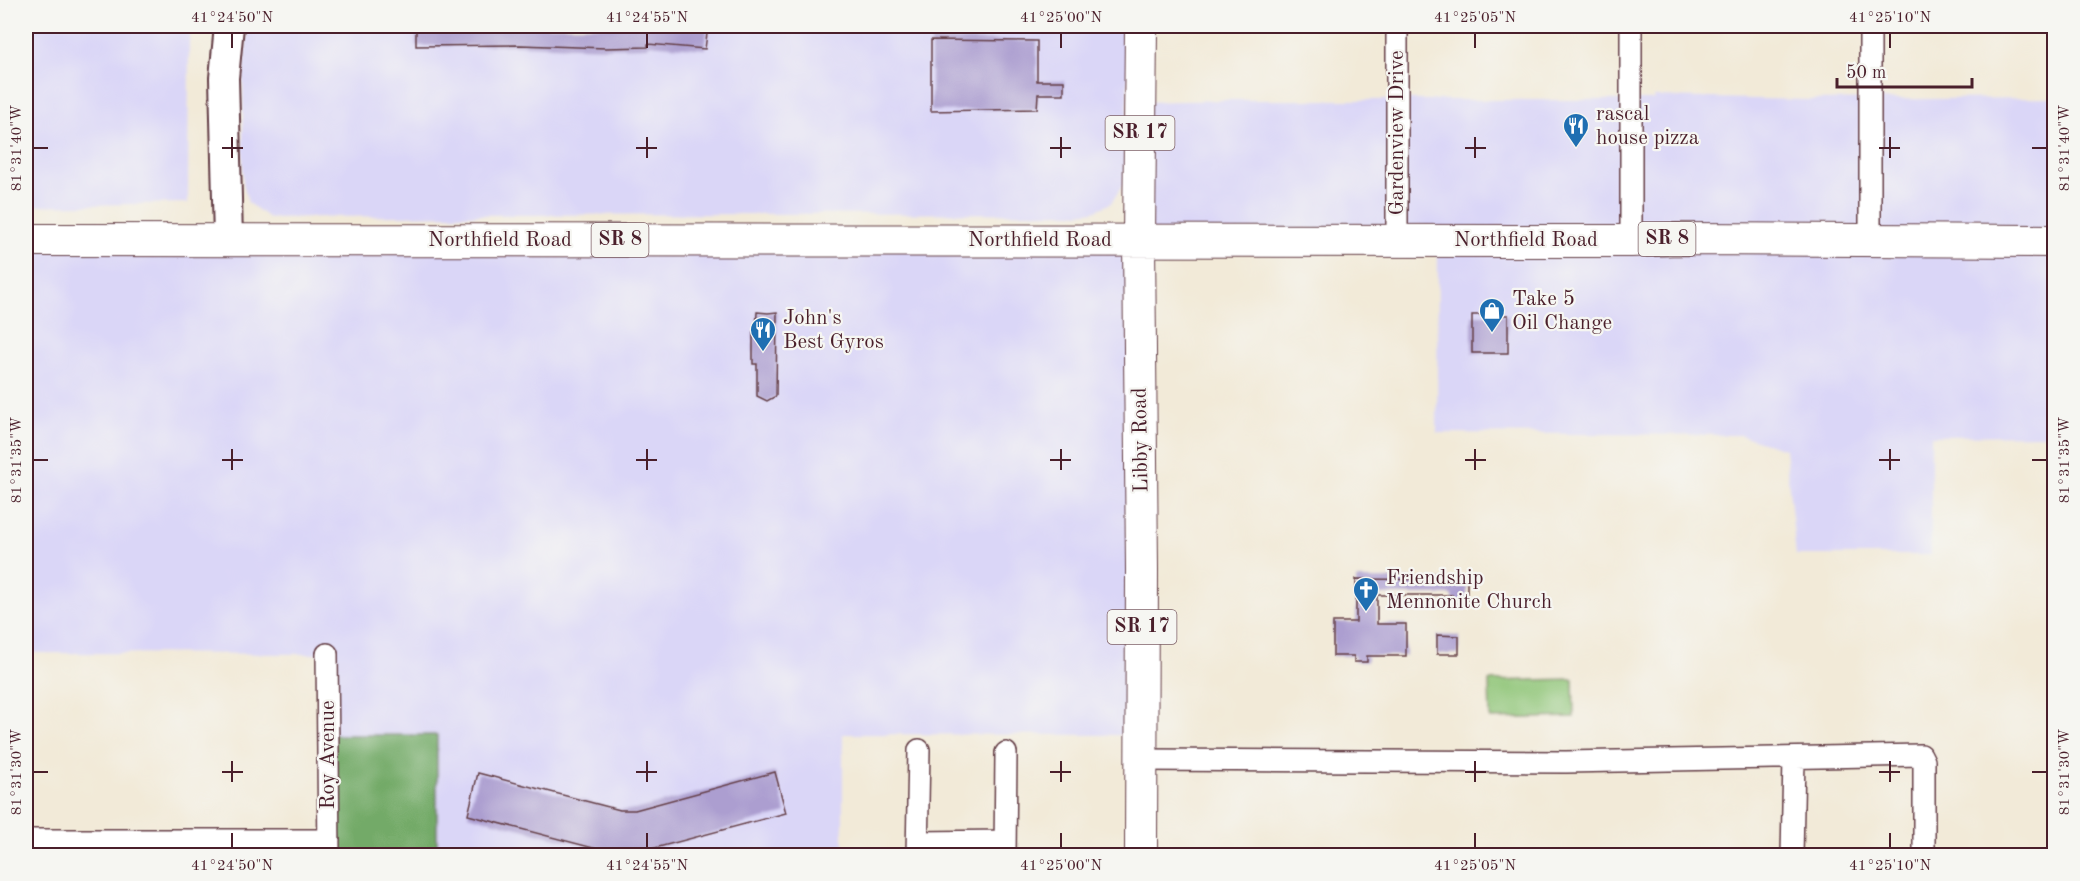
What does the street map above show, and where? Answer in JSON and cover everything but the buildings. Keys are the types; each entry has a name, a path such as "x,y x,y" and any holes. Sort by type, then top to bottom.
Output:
{"main road":[{"name":"Libby Road","path":"1141,26 1139,240 1142,570 1141,855"},
{"name":"Northfield Road","path":"26,240 1631,241 1677,239 2055,241"}],"street":[{"path":"228,239 224,78 229,26"},
{"name":"Gardenview Drive","path":"1397,26 1397,240"},
{"path":"1631,26 1631,241"},
{"path":"1870,26 1870,240"},
{"name":"Roy Avenue","path":"327,654 329,848"},
{"path":"919,750 917,849 1005,848 1006,753"},
{"path":"1140,760 1566,762 1921,755 1924,761 1924,855"},
{"path":"1792,855 1794,758"},
{"path":"26,840 329,848"}],"shaded area":[{"path":"26,26 192,26 189,42 188,203 26,206"},
{"path":"248,26 1129,26 1126,180 1111,203 1094,211 1078,213 461,215 269,218 248,203 243,182 243,77"},
{"path":"1654,97 1810,100 2054,98 2054,435 1931,436 1931,555 1796,555 1785,449 1740,435 1437,433 1438,240 1140,240 1141,735 843,734 843,855 437,855 437,735 328,735 327,654 26,653 26,241 1139,240 1141,102 1654,100"}],"green space":[{"path":"1573,679 1574,717 1490,719 1489,681"},
{"path":"328,735 437,735 437,855 329,855"}],"place":[{"name":"rascal house pizza","path":"1576,149"},
{"name":"Take 5 Oil Change","path":"1492,334"},
{"name":"John's Best Gyros","path":"763,353"},
{"name":"Friendship Mennonite Church","path":"1366,613"}]}
